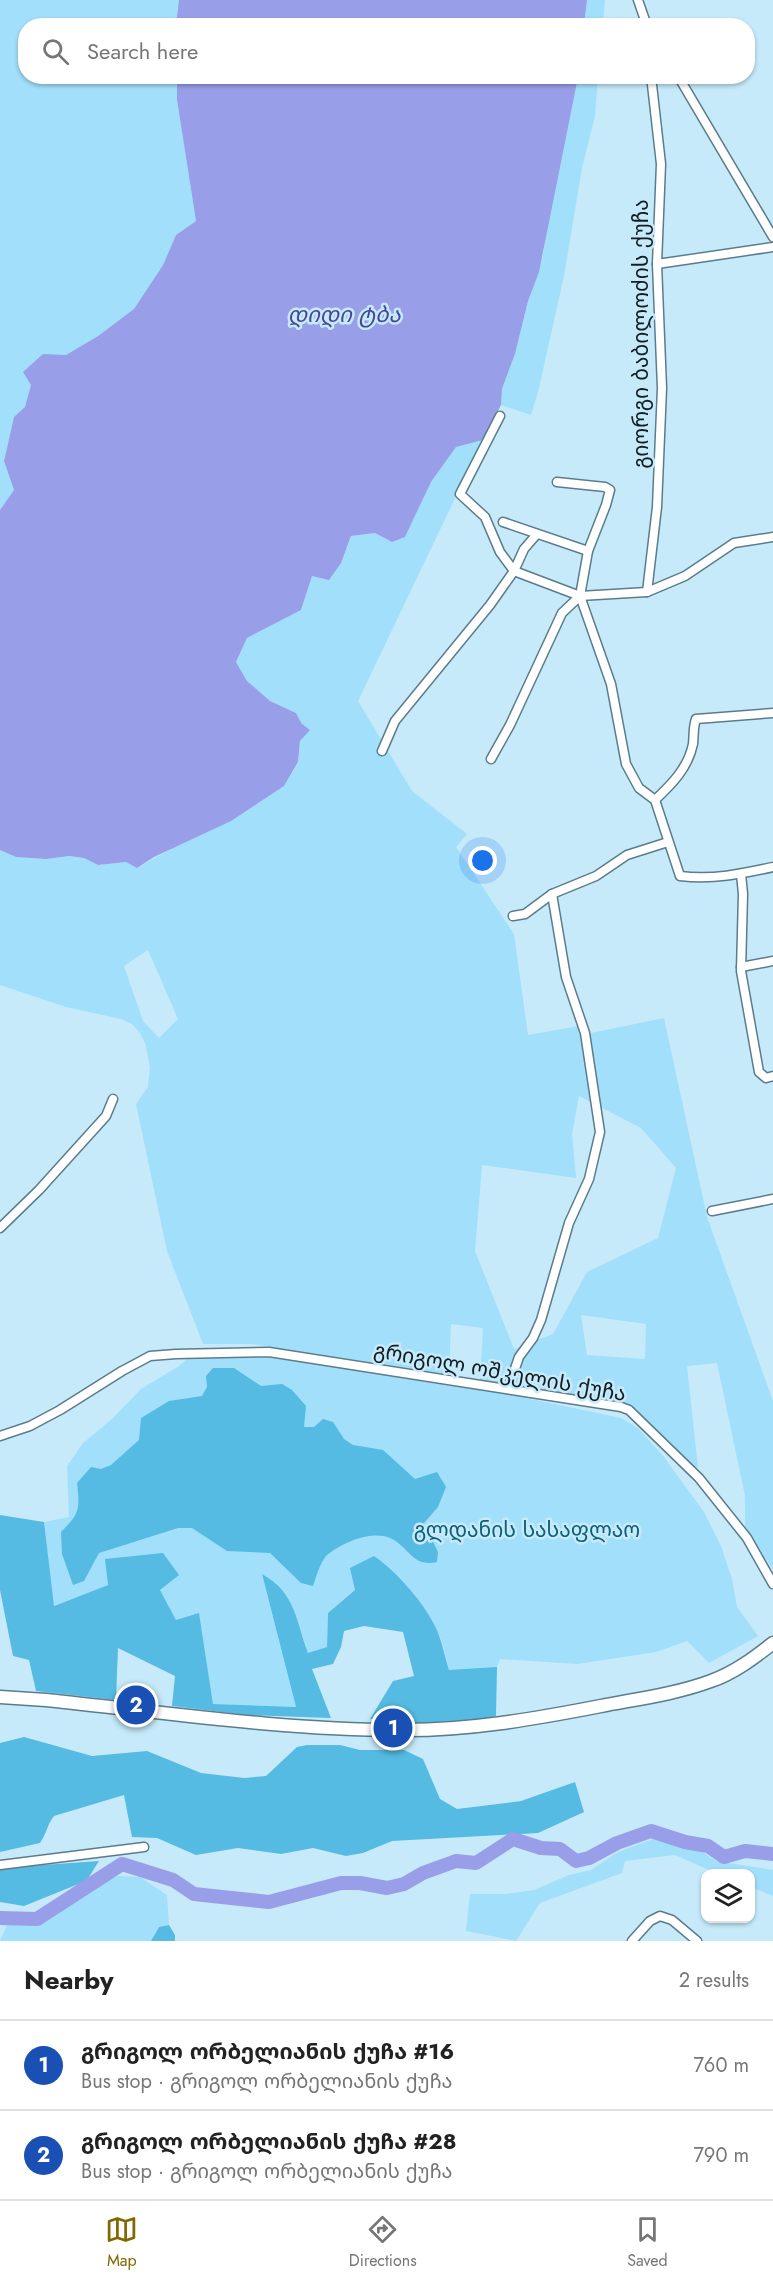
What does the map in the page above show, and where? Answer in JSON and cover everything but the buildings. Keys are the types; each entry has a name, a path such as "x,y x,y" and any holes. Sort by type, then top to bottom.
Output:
{"main road":[{"path":"0,1697 327,1728 400,1730 468,1727 532,1719 676,1691 712,1681 736,1669 773,1643"}],"street":[{"path":"638,0 644,18"},
{"name":"გიორგი ბაბილოძის ქუჩა","path":"647,592 657,507 662,388 657,264 661,164 652,84"},
{"path":"683,84 773,237"},
{"path":"657,264 773,248"},
{"path":"500,416 460,494 485,517 500,552 514,571 580,596 647,592 685,576 734,543 773,537"},
{"path":"557,482 605,487 610,490 588,551 580,596 611,684 626,764 639,788 655,800 680,876 701,879 726,877 773,867"},
{"path":"503,522 588,551"},
{"path":"382,751 395,721 490,605 514,571 524,549 537,534"},
{"path":"490,759 510,725 562,613 580,596"},
{"path":"655,800 674,783 685,766 693,744 696,720 773,713"},
{"path":"513,916 525,914 552,894 596,876 627,855 668,842"},
{"path":"741,874 743,894 741,967 759,1072 766,1078 773,1076"},
{"path":"508,1389 519,1357 533,1338 541,1320 569,1223 589,1179 600,1132 585,1033 566,977 552,894"},
{"path":"741,967 773,961"},
{"path":"0,1228 39,1190 106,1116 113,1100"},
{"path":"712,1211 773,1199"},
{"name":"გრიგოლ ოშკელის ქუჩა","path":"0,1436 30,1426 150,1356 176,1354 269,1352 621,1407 629,1410 699,1478 747,1538 773,1584"},
{"path":"0,1865 144,1847"},
{"path":"632,1941 650,1921 660,1916 672,1920 697,1941"}],"green space":[{"path":"0,0 179,0 177,18 18,18 18,84 177,84 177,100 196,221 176,235 163,265 134,309 98,336 66,355 43,355 25,407 14,418 4,461 14,490 0,510"},
{"path":"587,0 605,0 604,18 585,18"},
{"path":"577,84 597,84 595,116 582,168 564,276 531,415 501,405 502,390 515,354 528,301 543,256 548,220"},
{"path":"483,440 358,701 412,791 467,834 456,847 514,934 528,1035 579,1026 582,1038 591,1033 664,1018 707,1217 773,1401 773,1569 745,1530 745,1496 717,1363 687,1366 698,1468 692,1467 632,1409 608,1402 480,1380 483,1328 451,1324 449,1374 253,1344 203,1344 167,1251 136,1104 148,1087 150,1067 145,1043 140,1033 132,1024 121,1019 66,1007 0,985 0,850 16,857 46,859 69,856 84,858 98,865 126,862 137,868 284,786 298,763 302,724 296,713 270,701 247,681 236,662 247,638 301,610 312,575 347,548 351,536 375,533 392,542 405,537 431,482 456,447","holes":["148,950 178,1019 159,1038 143,1021 124,966","579,1096 641,1128 676,1168 658,1238 587,1272 553,1334 514,1349 475,1251 482,1165 576,1178 572,1134","581,1315 646,1324 645,1359 587,1355"]},
{"name":"გლდანის სასაფლაო","path":"192,1355 261,1355 311,1361 483,1389 621,1418 638,1428 664,1457 704,1512 721,1546 732,1579 737,1607 758,1636 709,1663 687,1641 656,1652 577,1664 500,1659 497,1667 450,1673 438,1633 424,1608 393,1570 374,1556 355,1590 328,1613 327,1647 308,1654 287,1598 281,1589 262,1575 296,1707 213,1704 199,1614 176,1620 160,1590 106,1559 108,1585 53,1606 44,1522 69,1517 67,1466 83,1443 112,1419 141,1389 179,1366"},
{"path":"653,1839 701,1851 716,1861 773,1870 773,1896 755,1889 755,1869 707,1869 675,1855 625,1861 622,1873 540,1903 516,1941 466,1931 470,1894 507,1894 534,1890 569,1875 591,1870 618,1852"},
{"path":"118,1876 140,1877 167,1895 169,1925 159,1927 151,1941 0,1941 7,1925 27,1925 53,1913 85,1891"}],"shaded area":[{"path":"213,1368 234,1368 261,1386 282,1384 292,1390 306,1406 304,1427 314,1427 323,1419 333,1422 344,1439 353,1445 383,1450 415,1479 437,1472 446,1487 438,1507 424,1523 438,1552 437,1562 429,1563 418,1560 394,1540 378,1535 368,1536 341,1546 326,1556 313,1586 301,1583 270,1553 227,1551 192,1528 178,1528 99,1553 84,1581 73,1585 62,1554 61,1532 72,1520 77,1510 77,1483 91,1467 101,1469 111,1465 139,1440 141,1418 169,1401 202,1396 207,1387 206,1376"},
{"path":"0,1515 44,1522 54,1606 108,1585 105,1559 163,1553 179,1575 160,1590 176,1620 199,1613 213,1704 296,1707 262,1574 282,1590 288,1599 308,1653 327,1647 328,1613 355,1590 350,1568 374,1556 401,1579 432,1620 449,1670 497,1667 496,1716 465,1722 433,1724 370,1719 393,1681 414,1676 403,1632 364,1626 344,1631 341,1647 333,1664 312,1669 331,1718 247,1715 172,1706 175,1676 118,1648 116,1700 36,1691 29,1660 13,1656 0,1590"},
{"path":"24,1737 92,1756 147,1751 201,1773 244,1778 266,1776 297,1747 307,1745 340,1745 360,1750 404,1750 423,1759 440,1799 457,1809 521,1801 575,1782 584,1812 538,1833 392,1841 363,1853 346,1856 313,1848 281,1854 238,1848 196,1855 157,1838 132,1837 124,1795 54,1816 40,1843 0,1852 0,1743"},
{"path":"99,1861 87,1880 76,1885 24,1906 0,1902 0,1868"},
{"path":"169,1925 175,1935 175,1941 151,1941 159,1927"}],"water":[{"path":"179,0 587,0 585,18 177,18"},
{"name":"დიდი ტბა","path":"177,84 577,84 539,272 528,301 515,354 502,389 501,405 483,440 456,447 431,482 405,537 392,542 375,533 351,536 341,563 329,580 312,576 301,610 247,638 236,662 247,681 270,701 296,713 302,724 310,730 300,741 298,762 284,786 231,821 154,857 137,868 126,862 98,865 84,858 69,856 46,859 16,857 0,850 0,510 14,490 4,461 14,417 25,407 31,385 23,372 43,354 66,355 98,336 134,309 163,265 176,235 196,221 177,100"}],"waterway":[{"path":"0,1918 37,1919 122,1864 173,1880 194,1894 269,1902 341,1883 360,1883 387,1888 404,1884 423,1873 456,1861 476,1863 513,1839 541,1848 560,1849 576,1861 589,1858 617,1843 651,1831 685,1842 708,1846 724,1857 745,1851 773,1854"}],"place":[{"name":"გრიგოლ ორბელიანის ქუჩა #28","path":"136,1705"},
{"name":"გრიგოლ ორბელიანის ქუჩა #16","path":"393,1728"}]}
